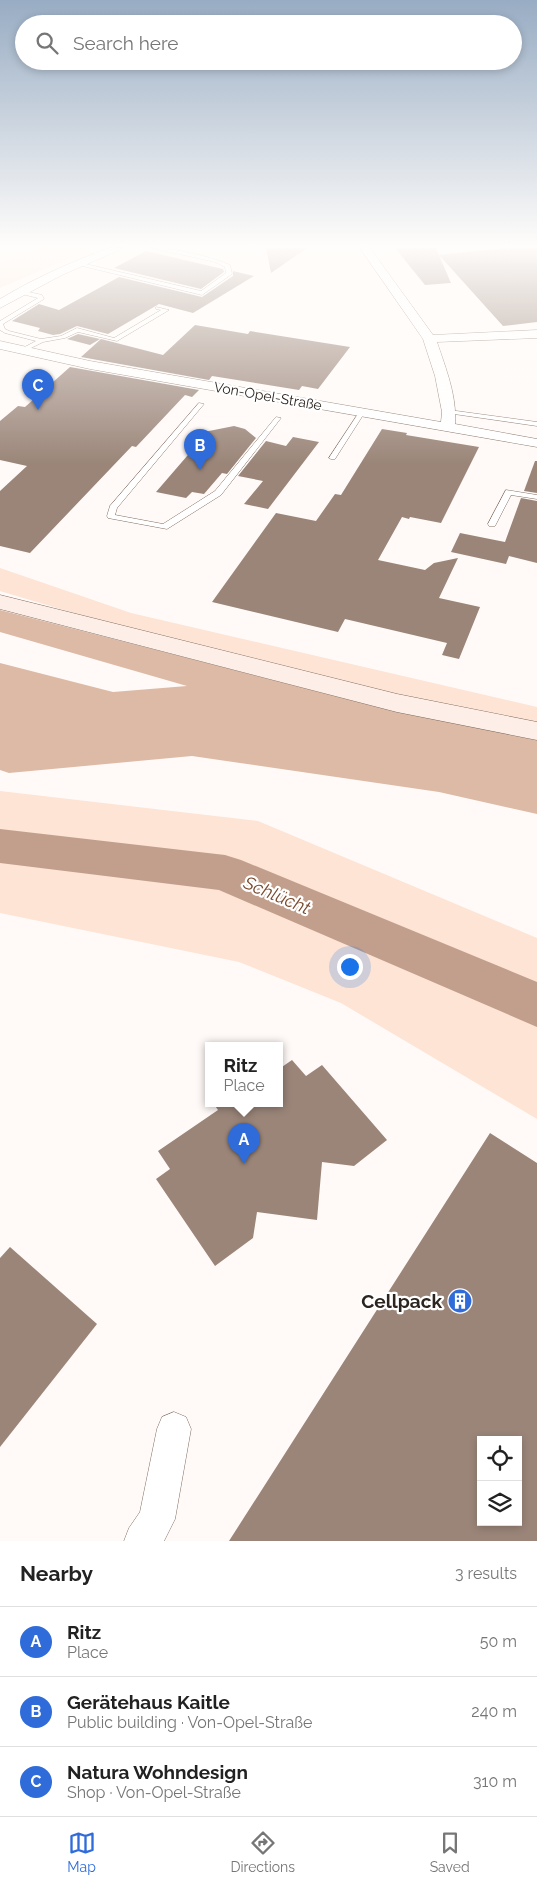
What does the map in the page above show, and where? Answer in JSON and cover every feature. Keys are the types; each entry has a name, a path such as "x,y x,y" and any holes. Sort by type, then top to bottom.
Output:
{"main road":[{"path":"0,602 397,702 537,730"}],"street":[{"path":"416,320 429,339 442,376 450,412 448,427"},
{"path":"429,339 537,334"},
{"name":"Von-Opel-Straße","path":"0,345 90,365 537,442"},
{"path":"142,1541 157,1519 174,1429"}],"lane":[{"path":"4,320 0,324 2,330 41,341"},
{"path":"23,350 41,341 63,337 77,330 115,340 149,320"},
{"path":"201,404 113,508 111,516 164,527 218,493 278,418"},
{"path":"332,458 362,412"},
{"path":"450,412 537,424"},
{"path":"492,524 509,492 537,497"}],"shaded area":[{"path":"0,568 131,613 537,707 537,723 334,680 66,611 0,591"},
{"path":"0,610 394,711 537,740 537,814 439,792 192,756 9,773 0,770 0,663 113,692 187,686 0,632"},
{"path":"0,791 258,821 537,938 537,1119 341,1003 239,962 0,913"}],"building":[{"path":"132,320 108,334 77,326 60,334 53,335 38,331 40,328 12,321"},
{"path":"498,320 537,320 537,322 503,326"},
{"path":"195,325 248,334 250,331 350,347 318,389 302,386 299,390 212,376 209,380 81,357 101,339 163,355"},
{"path":"78,334 100,339 90,345 67,339"},
{"path":"70,367 199,390 192,397 185,395 136,447 132,446 30,553 0,546 0,491 27,466 0,460 0,421 18,406 25,407"},
{"path":"234,426 245,429 256,438 227,474 222,473 204,494 192,492 186,498 156,492 200,441 194,434"},
{"path":"382,429 407,433 406,435 479,447 441,523 402,517 378,560 425,570 434,563 458,558 439,598 480,607 459,659 442,655 447,643 345,619 338,632 212,602 276,513 316,521 335,494 341,495"},
{"path":"293,437 319,442 268,509 244,504 263,481 238,476 266,441 286,446"},
{"path":"535,461 537,461 537,493 524,491"},
{"path":"521,498 537,501 537,563 509,556 506,564 451,552 460,533 505,542"},
{"path":"292,1060 306,1076 322,1065 387,1140 354,1166 322,1162 317,1220 257,1212 253,1238 215,1266 156,1179 170,1169 158,1151 218,1110 216,1107 283,1107 283,1066"},
{"name":"Cellpack","path":"490,1133 537,1163 537,1541 229,1541"},
{"path":"10,1247 97,1324 0,1447 0,1258"}],"waterway":[{"name":"Schlücht","path":"0,846 225,873 537,1005"}],"place":[{"name":"Natura Wohndesign","path":"38,410"},
{"name":"Gerätehaus Kaitle","path":"200,470"},
{"name":"Ritz","path":"244,1164"},
{"name":"Cellpack","path":"460,1301"}]}
